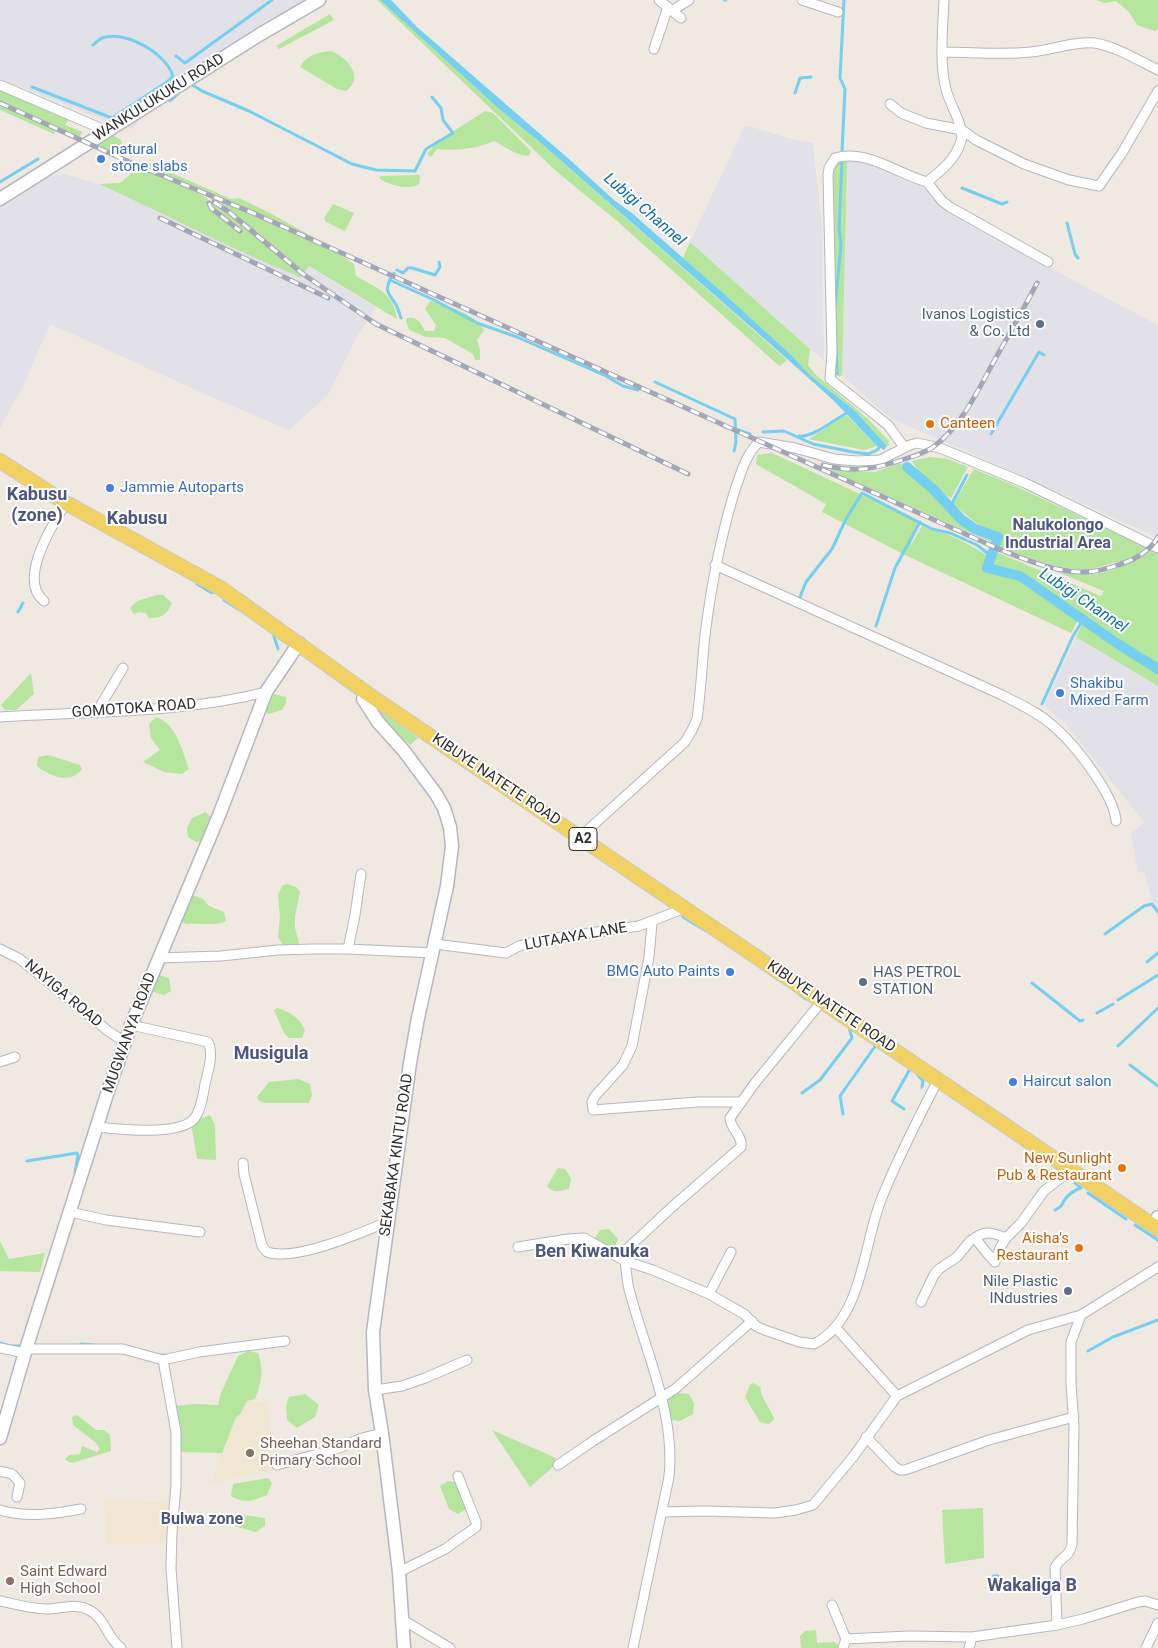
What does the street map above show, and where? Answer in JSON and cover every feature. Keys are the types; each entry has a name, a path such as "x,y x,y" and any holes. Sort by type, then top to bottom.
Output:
{"main road":[{"name":"KIBUYE NATETE ROAD","path":"0,461 66,503 222,589 368,694 1071,1170 1157,1224"}],"street":[{"name":"WANKULUKUKU ROAD","path":"0,199 259,35 319,0"},
{"path":"659,0 681,18"},
{"path":"654,49 670,8 689,0"},
{"path":"802,0 838,12"},
{"path":"927,182 947,165 955,155 961,141 962,130 946,90 944,80 944,0"},
{"path":"943,52 1020,53 1094,43 1124,53 1158,70"},
{"path":"0,85 107,130"},
{"path":"890,104 901,113 919,121 962,130 1010,159 1069,180 1099,186 1122,153 1158,91"},
{"path":"904,447 888,425 830,379 832,353 828,174 835,158 849,156 882,164 927,182 942,201 950,207 1048,262"},
{"path":"580,837 685,742 692,730 698,710 705,635 723,530 749,454 760,442 795,448 834,459 857,461 880,460 904,447 917,444 940,448 1025,483 1158,548"},
{"path":"44,601 36,589 37,564 47,535 66,503"},
{"path":"716,565 1002,695 1041,716 1065,738 1094,774 1111,801 1116,821"},
{"name":"MUGWANYA ROAD","path":"0,1438 70,1212 131,1025 220,813 266,692 299,643"},
{"path":"96,713 123,668"},
{"name":"GOMOTOKA ROAD","path":"0,717 184,707 245,698 266,692"},
{"name":"SEKABAKA KINTU ROAD","path":"368,694 364,696 364,702 378,722 422,773 444,808 450,827 452,847 434,948 418,1018 387,1222 372,1348 374,1390 382,1432 399,1572 404,1648"},
{"path":"348,949 361,874"},
{"name":"LUTAAYA LANE","path":"158,958 221,956 278,950 434,948 506,953 519,946 541,940 639,926 685,908"},
{"path":"652,922 649,957 632,1046 623,1065 593,1099 593,1110 698,1102 741,1102"},
{"name":"NAYIGA ROAD","path":"0,949 20,959 108,1032 125,1042"},
{"path":"633,1648 670,1477 671,1454 661,1399 631,1299 625,1261 626,1252 630,1245 741,1147 742,1140 729,1120 755,1083 822,1001"},
{"path":"97,1127 150,1131 168,1129 189,1123 197,1114 209,1066 211,1050 208,1042 131,1025"},
{"path":"0,1062 15,1057"},
{"path":"518,1247 581,1238 625,1261 653,1270 709,1294 744,1314 759,1327 772,1333 799,1342 812,1344 819,1342 836,1328 849,1303 863,1267 875,1215 904,1145 938,1080"},
{"path":"243,1163 262,1246 267,1252 279,1254 311,1249 346,1239 387,1222"},
{"path":"975,1238 995,1262 1006,1238 1021,1223 1044,1192 1071,1170"},
{"path":"70,1212 106,1220 200,1232"},
{"path":"921,1302 934,1275 957,1257 970,1241 988,1232 1006,1238"},
{"path":"709,1294 731,1252"},
{"path":"662,1512 775,1513 813,1505 853,1457 897,1396 1028,1330 1081,1315 1158,1267"},
{"path":"1057,1625 1055,1568 1057,1562 1070,1553 1072,1537 1074,1417 1071,1383 1071,1342 1081,1315"},
{"path":"558,1465 592,1440 661,1399 690,1377 752,1322"},
{"path":"836,1328 897,1396"},
{"path":"0,1348 26,1351 123,1349 163,1360 199,1352 285,1341"},
{"path":"163,1360 176,1432 176,1477 171,1568 177,1648"},
{"path":"374,1390 402,1386 467,1360"},
{"path":"866,1437 894,1467 905,1470 990,1440 1074,1417"},
{"path":"277,1465 339,1448 382,1432"},
{"path":"0,1471 12,1474 20,1483 17,1497"},
{"path":"399,1572 445,1549 476,1526 458,1476"},
{"path":"0,1510 33,1515 81,1509"},
{"path":"0,1601 44,1609 72,1606 88,1610 99,1618 110,1636 121,1648"},
{"path":"832,1605 845,1643 909,1636 972,1637 1057,1625 1138,1602 1145,1601 1158,1605"},
{"path":"403,1620 450,1648"},
{"path":"1146,1648 1158,1623"},
{"path":"969,1648 972,1637"}],"shaded area":[{"path":"0,0 305,0 231,45 175,83 145,111 133,129 112,123 0,79"},
{"path":"745,125 792,139 813,143 822,225 824,361 690,242"},
{"path":"845,160 875,165 930,189 937,201 1078,283 1158,325 1158,538 994,463 903,424 886,415 842,375"},
{"path":"65,174 99,184 302,278 308,266 376,307 356,338 328,395 289,430 50,324 24,385 0,428 0,206 38,182 51,176"},
{"path":"1076,637 1158,686 1158,910 1152,900 1144,872 1138,873 1131,834 1144,822 1065,723 1044,706"},
{"path":"241,1401 267,1402 277,1469 211,1483"},
{"path":"104,1501 169,1503 168,1539 159,1543 107,1544"}],"green space":[{"path":"377,0 380,0 498,108 542,144 787,360 780,366 777,364 617,221 556,171"},
{"path":"1096,0 1158,0 1158,29 1155,31 1137,25 1129,12 1116,1 1105,3"},
{"path":"330,14 334,20 279,49 276,46"},
{"path":"330,51 342,57 352,68 354,80 346,91 337,89 300,67 305,60 313,55"},
{"path":"0,88 70,117 65,125 83,132 79,137 0,101"},
{"path":"0,104 56,130 54,134 0,110"},
{"path":"485,111 493,113 531,151 529,156 515,153 494,141 466,149 437,149 431,157 427,154 438,141"},
{"path":"112,135 121,140 123,149 121,157 83,141"},
{"path":"845,160 847,162 842,375 839,377 834,371 832,170 838,161"},
{"path":"144,161 231,199 239,198 324,243 323,245 140,165"},
{"path":"139,167 191,188 228,213 303,275 302,278 225,244 99,184 120,183"},
{"path":"419,175 419,184 409,187 393,185 379,178 381,176"},
{"path":"197,190 341,255 354,264 356,276 388,297 395,310 397,319 309,266 303,274 229,211"},
{"path":"333,204 354,213 345,231 326,222 324,218"},
{"path":"690,242 810,349 808,365 815,374 867,418 889,441 889,445 887,446 855,411 811,376 789,353 683,258"},
{"path":"430,301 467,314 479,324 484,330 477,340 480,360 475,360 473,354 445,338 426,337 409,330 407,318 413,318 418,321 425,331 434,331 436,325 425,309"},
{"path":"846,415 877,446 864,450 809,439"},
{"path":"772,453 920,522 909,548 922,526 949,535 989,557 985,570 1019,579 1078,620 1071,633 905,555 822,512 826,504 756,464 757,455"},
{"path":"930,457 948,459 968,467 951,498 929,482 912,461"},
{"path":"900,463 969,528 993,538 991,542 828,470 875,472"},
{"path":"974,469 1013,485 1158,553 1158,666 1089,622 1023,575 991,567 996,552 1101,596 1104,591 1052,570 1076,574 1091,574 1115,569 1118,562 1091,569 1068,568 1044,563 999,547 1002,536 981,527 953,504"},
{"path":"163,595 172,603 168,611 163,615 148,618 147,614 140,612 134,614 130,608 137,601"},
{"path":"1083,623 1158,673 1158,686 1076,637"},
{"path":"31,673 34,694 16,710 5,710 1,705"},
{"path":"274,694 286,697 286,703 282,710 268,714 263,708 266,699"},
{"path":"373,706 418,738 410,745 376,713"},
{"path":"156,717 169,726 178,739 189,769 182,774 164,772 143,762 160,750 151,738 149,724"},
{"path":"48,755 80,765 82,769 72,777 54,776 37,766 38,757"},
{"path":"206,812 211,818 207,823 211,835 207,841 196,842 188,837 187,828 192,818"},
{"path":"287,884 296,887 300,892 295,916 295,928 299,943 294,946 282,944 278,937 280,917 278,895 282,886"},
{"path":"192,895 203,899 209,906 224,912 226,921 212,924 186,924 183,922 181,917"},
{"path":"159,975 169,978 171,991 164,995 153,992 151,986"},
{"path":"277,1008 297,1018 305,1030 302,1038 289,1038 284,1033 274,1010"},
{"path":"298,1079 310,1084 312,1095 309,1103 264,1103 258,1100 257,1097 269,1082"},
{"path":"210,1115 215,1125 216,1160 197,1159 191,1123"},
{"path":"558,1168 565,1169 571,1178 569,1189 554,1191 547,1186"},
{"path":"609,1229 618,1239 613,1250 595,1238 600,1230"},
{"path":"0,1241 9,1259 45,1253 40,1272 0,1271"},
{"path":"248,1351 258,1353 262,1371 261,1381 255,1399 247,1401 240,1414 236,1417 222,1453 180,1452 180,1429 175,1406 195,1404 218,1405 221,1393 238,1356"},
{"path":"753,1383 760,1387 762,1396 774,1419 769,1424 760,1422 745,1397 750,1385"},
{"path":"675,1393 689,1394 694,1403 693,1414 680,1421 671,1420 665,1398"},
{"path":"305,1394 319,1405 315,1417 297,1428 287,1420 286,1406 289,1397"},
{"path":"77,1415 96,1430 104,1430 110,1435 111,1451 72,1463 65,1460 69,1455 80,1454 82,1446 97,1452 100,1449 95,1442 73,1425 72,1417"},
{"path":"492,1430 556,1458 554,1466 530,1487"},
{"path":"268,1478 272,1483 267,1495 249,1501 231,1496 233,1484"},
{"path":"448,1481 457,1482 468,1508 458,1514 449,1509 440,1486"},
{"path":"983,1508 984,1558 945,1564 942,1510"},
{"path":"236,1514 265,1518 265,1526 256,1532 234,1526"},
{"path":"816,1630 817,1643 835,1642 841,1648 801,1648 800,1636 805,1631"}],"water":[{"path":"380,0 391,0 417,27 724,294 789,353 811,376 855,411 887,446 884,450 877,446 833,400 785,357 542,144 498,108"}],"waterway":[{"path":"176,56 185,63 272,0"},
{"path":"842,151 845,89 840,78 844,0"},
{"path":"32,87 112,118 167,82 173,76 169,67 162,59 144,45 133,40 111,36 101,39 93,45"},
{"path":"795,93 800,78 811,77"},
{"path":"193,84 191,84 202,91 249,111 352,164 376,170 415,171 426,149 453,133 443,120 441,108 432,97"},
{"path":"170,101 180,92"},
{"path":"0,182 38,159"},
{"path":"835,309 841,244 839,229 842,160"},
{"path":"962,188 1002,204 1007,202"},
{"path":"1067,223 1075,254 1078,258"},
{"path":"397,270 403,273 408,268 412,268 435,275 440,267 439,262"},
{"path":"391,277 388,291 397,306 401,318"},
{"path":"390,280 434,300 477,323 517,337 606,376 623,386 638,390"},
{"path":"836,347 837,374"},
{"path":"991,434 1039,352 1044,355"},
{"path":"655,382 735,419 736,442 734,451"},
{"path":"799,436 817,431 848,412"},
{"path":"735,429 750,434"},
{"path":"763,432 784,431 813,444 868,454 877,450 881,445"},
{"name":"Lubigi Channel","path":"907,467 933,489 961,519 975,529 998,537 987,568 1020,576 1118,644 1158,669"},
{"path":"950,507 967,475"},
{"path":"800,597 806,582 832,549 846,519 862,493 932,529 950,533 977,545 991,556"},
{"path":"876,626 895,568 920,522"},
{"path":"197,584 212,593"},
{"path":"224,600 238,609"},
{"path":"18,612 23,603"},
{"path":"1042,704 1073,636 1083,620"},
{"path":"273,633 278,649"},
{"path":"1105,934 1144,906 1152,904 1158,912"},
{"path":"683,917 706,931"},
{"path":"1147,962 1158,953"},
{"path":"1118,1000 1158,975"},
{"path":"1032,983 1080,1021 1083,1020"},
{"path":"799,994 806,999"},
{"path":"1097,1013 1113,1004"},
{"path":"1118,1046 1158,1008"},
{"path":"802,1093 820,1080 852,1038 849,1027"},
{"path":"843,1114 840,1096 876,1045"},
{"path":"1130,1065 1158,1086"},
{"path":"904,1109 892,1101 910,1069"},
{"path":"917,1074 923,1081 922,1087"},
{"path":"27,1161 77,1153 75,1173"},
{"path":"1055,1210 1061,1206 1069,1195 1081,1188 1075,1183"},
{"path":"1088,1193 1126,1219"},
{"path":"1135,1225 1158,1240"},
{"path":"1088,1351 1113,1337 1158,1320"},
{"path":"0,1343 19,1346"},
{"path":"81,1344 94,1345"},
{"path":"161,1355 169,1355"},
{"path":"993,1576 998,1576"}],"railway":[{"path":"0,103 127,161 253,213 1021,558 1062,570 1083,572 1103,570 1137,557 1147,550 1158,537"},
{"path":"214,202 229,212 303,274 376,324 688,474"},
{"path":"209,203 211,208 240,231"},
{"path":"160,218 328,298"},
{"path":"823,465 845,469 864,469 884,465 923,453 943,439 952,430 974,397 1037,283"}],"place":[{"name":"natural stone slabs","path":"101,159"},
{"name":"Ivanos Logistics & Co. Ltd","path":"1040,324"},
{"name":"Canteen","path":"930,424"},
{"name":"Jammie Autoparts","path":"110,488"},
{"name":"Shakibu Mixed Farm","path":"1060,693"},
{"name":"BMG Auto Paints","path":"730,972"},
{"name":"HAS PETROL STATION","path":"863,982"},
{"name":"Haircut salon","path":"1013,1082"},
{"name":"New Sunlight Pub & Restaurant","path":"1122,1168"},
{"name":"Aisha's Restaurant","path":"1079,1248"},
{"name":"Nile Plastic INdustries","path":"1068,1291"},
{"name":"Sheehan Standard Primary School","path":"250,1453"},
{"name":"Saint Edward High School","path":"10,1581"}],"district":[{"name":"Kabusu (zone)","path":"37,505"},
{"name":"Kabusu","path":"137,519"},
{"name":"Nalukolongo Industrial Area","path":"1058,535"},
{"name":"Musigula","path":"271,1054"},
{"name":"Ben Kiwanuka","path":"592,1252"},
{"name":"Bulwa zone","path":"202,1520"},
{"name":"Wakaliga B","path":"1032,1586"}]}
